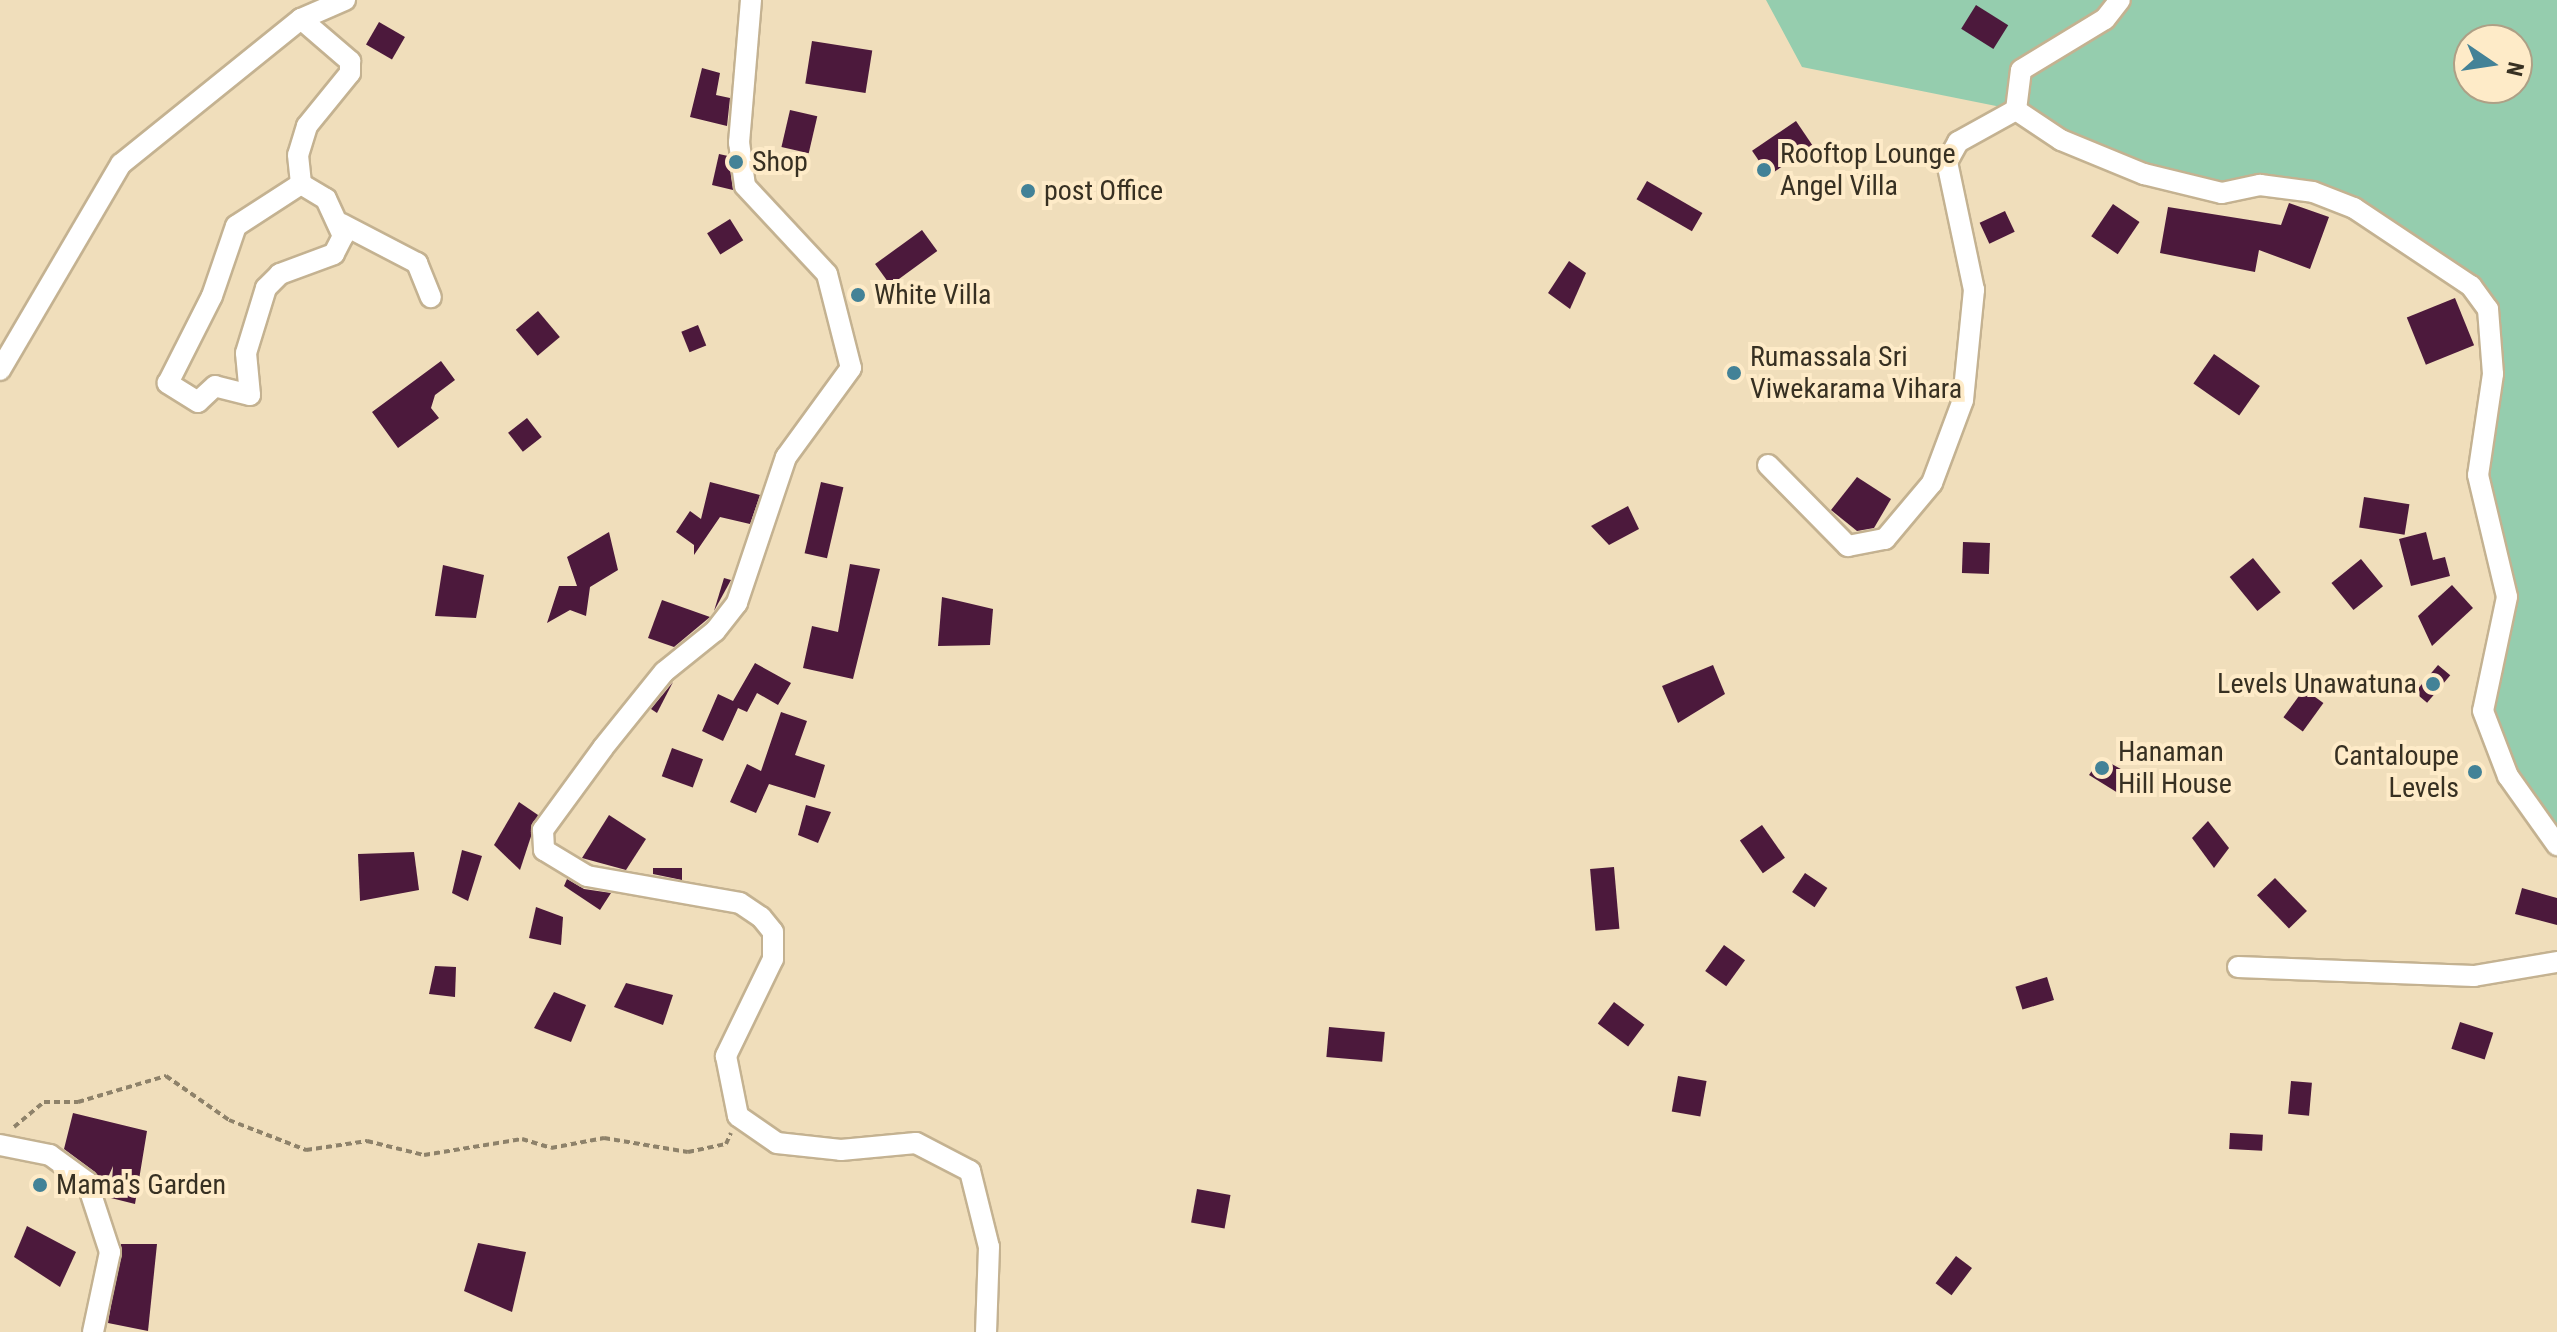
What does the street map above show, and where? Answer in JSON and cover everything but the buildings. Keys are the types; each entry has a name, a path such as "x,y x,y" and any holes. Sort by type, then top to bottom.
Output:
{"street":[{"path":"0,370 121,164 301,19 345,0"},
{"path":"751,0 739,142 745,186 827,274 851,368 786,457 737,603 664,672 543,830 544,850 587,876 740,903 773,932 773,959 726,1056 738,1116 777,1143 841,1150 916,1143 970,1171 989,1247 986,1332"},
{"path":"2016,110 2015,85 2032,59 2105,19 2120,0"},
{"path":"301,19 350,61 350,73 307,126 301,184"},
{"path":"1768,465 1848,546 1885,539 1932,483 1963,400 1974,290 1947,162 1958,142 2016,110"},
{"path":"2016,110 2061,140 2144,174 2222,193 2260,185 2333,199 2460,278 2484,302 2494,352 2478,475 2507,597 2483,711 2508,776 2557,845"},
{"path":"301,184 326,199 342,224 417,263 431,297"},
{"path":"301,184 236,226 212,296 168,383 198,402 215,386 250,395 252,383 246,353 260,298 280,274 334,254 342,224"},
{"path":"2238,967 2474,976 2557,962"},
{"path":"0,1145 50,1155 87,1182 110,1252 93,1332"}],"path":[{"path":"0,1130 20,1125 44,1102 78,1102 166,1076 229,1120 306,1150 367,1141 424,1155 522,1139 551,1148 604,1138 688,1152 726,1144 738,1116"}],"green space":[{"path":"1766,0 2557,0 2557,845 2488,739 2506,611 2480,494 2488,309 2333,199 2222,193 2144,174 2016,110 1802,67"}],"place":[{"name":"Shop","path":"736,162"},
{"name":"Rooftop Lounge Angel Villa","path":"1764,170"},
{"name":"post Office","path":"1028,191"},
{"name":"White Villa","path":"858,295"},
{"name":"Rumassala Sri Viwekarama Vihara","path":"1734,373"},
{"name":"Levels Unawatuna","path":"2433,684"},
{"name":"Hanaman Hill House","path":"2102,768"},
{"name":"Cantaloupe Levels","path":"2475,772"},
{"name":"Mama's Garden","path":"40,1185"}]}
